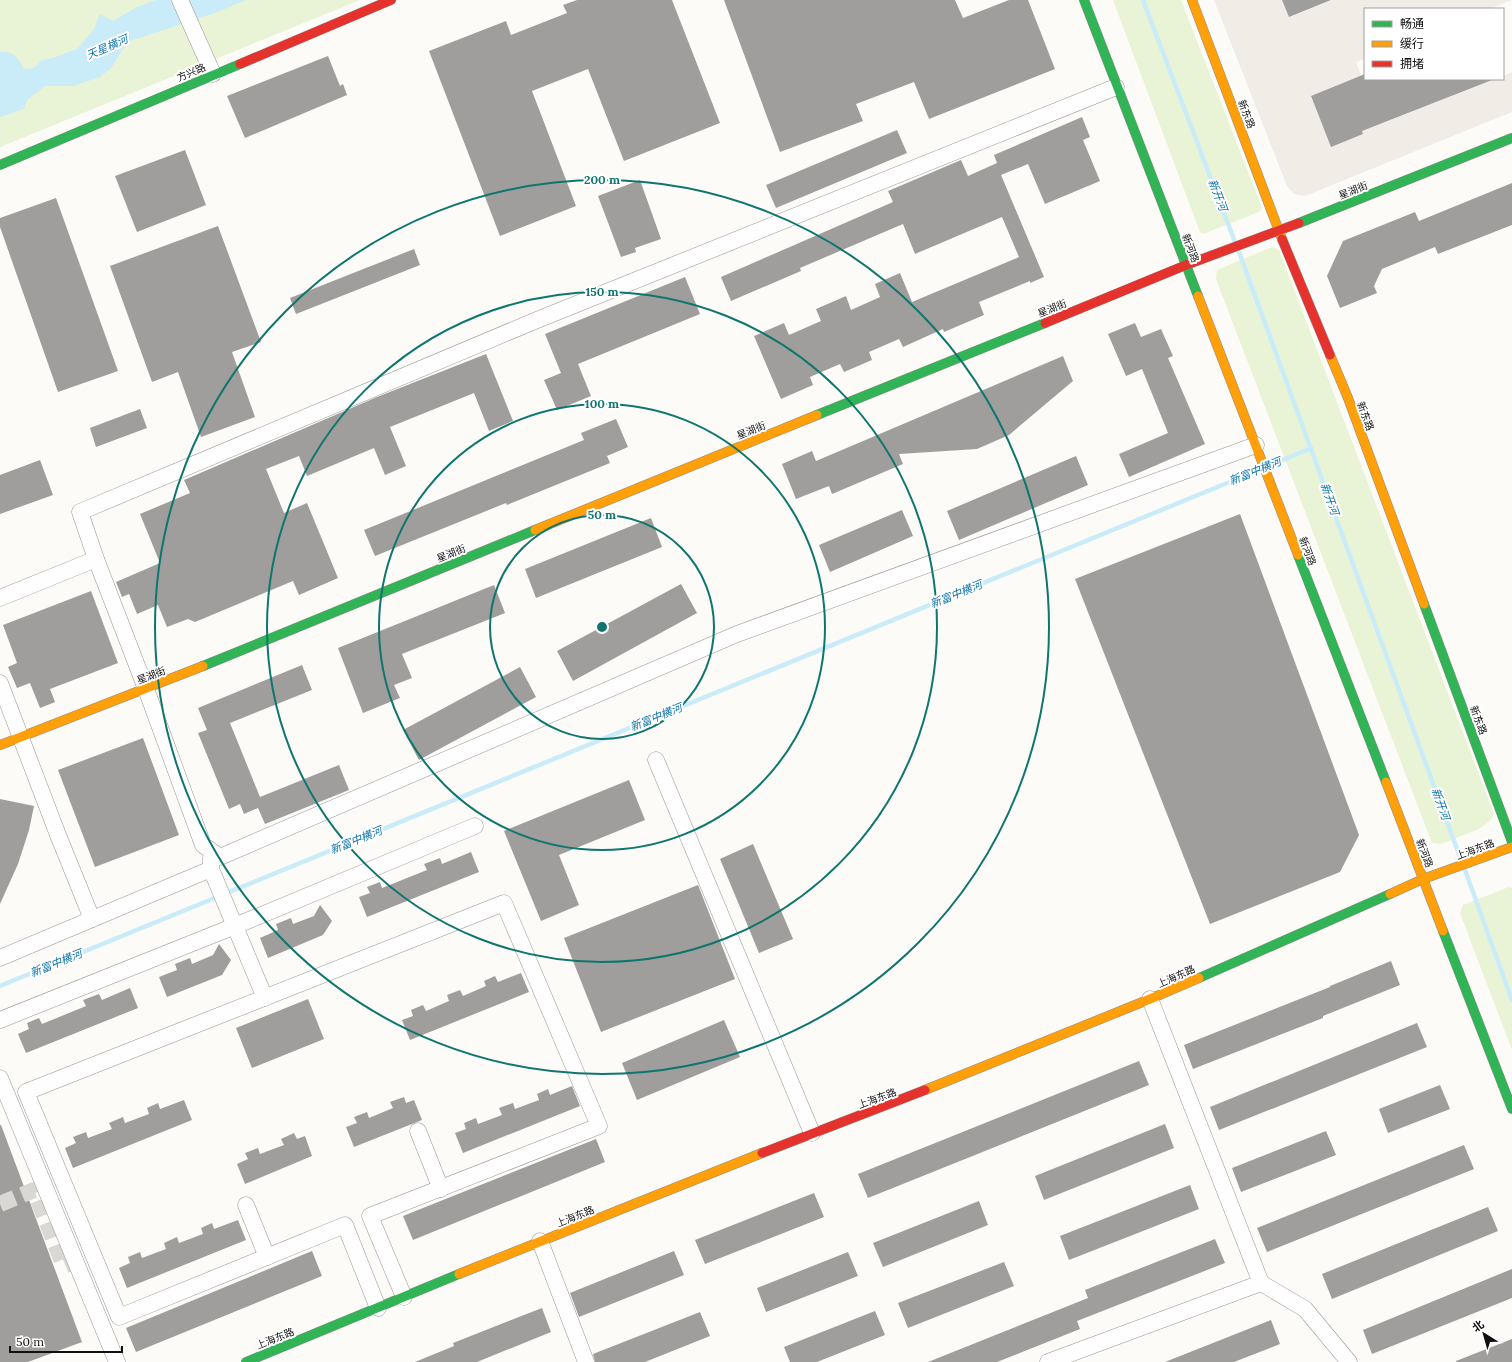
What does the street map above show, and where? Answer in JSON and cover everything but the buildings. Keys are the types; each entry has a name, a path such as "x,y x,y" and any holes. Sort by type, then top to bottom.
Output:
{"street":[{"path":"180,0 213,74"},
{"name":"方兴路","path":"0,165 391,0"},
{"name":"新河路","path":"1084,0 1116,87 1512,1109"},
{"name":"新东路","path":"1192,0 1279,231 1348,398 1512,842"},
{"path":"1116,87 537,320 80,512 96,559 146,689 203,845 220,857 737,634 1258,452"},
{"name":"星湖街","path":"0,745 146,689 1186,265 1279,231 1512,138"},
{"path":"0,598 96,559"},
{"path":"0,684 92,919"},
{"path":"656,760 812,1133"},
{"path":"0,1020 235,926 475,826"},
{"name":"上海东路","path":"246,1362 272,1357 378,1308 540,1241 812,1133 906,1098 1150,999 1423,879 1512,847"},
{"path":"211,851 213,874 265,998"},
{"path":"2,953 213,874"},
{"path":"378,1308 345,1225 119,1317 26,1092 504,903 599,1126 370,1216 404,1297"},
{"path":"1150,999 1261,1284 1305,1309 1349,1362"},
{"path":"0,1078 117,1362"},
{"path":"418,1132 441,1189"},
{"path":"246,1205 267,1257"},
{"path":"540,1241 586,1362"},
{"path":"1048,1362 1261,1284"}],"green space":[{"path":"0,0 360,0 0,147"},
{"path":"1113,0 1181,0 1262,208 1259,212 1203,234 1200,232"},
{"path":"1272,247 1279,250 1494,814 1490,821 1479,829 1441,844 1432,843 1216,279 1217,270"},
{"path":"1509,887 1512,888 1512,1050 1460,913 1463,905"}],"shaded area":[{"path":"1214,0 1282,0 1290,17 1332,0 1512,0 1492,8 1364,8 1364,59 1356,62 1380,124 1449,97 1442,80 1464,80 1469,89 1492,80 1504,80 1504,76 1512,72 1512,112 1310,194 1304,196 1294,194 1287,186","holes":["1343,83 1363,134 1331,146 1311,97"]}],"water":[{"name":"天星横河","path":"156,0 246,0 215,13 127,42 112,67 100,77 73,86 45,86 27,100 24,109 0,117 0,52 9,52 15,56 24,69 34,68 42,60 53,58 77,49 94,29 100,14 113,21 137,7"}],"waterway":[{"name":"新开河","path":"1143,0 1235,242"},
{"name":"新开河","path":"1239,252 1461,860"},
{"name":"新富中横河","path":"1269,466 1311,448"},
{"name":"新富中横河","path":"0,986 1259,470"},
{"name":"新开河","path":"1465,870 1512,1000"}],"tunnel":[{"path":"0,1204 34,1190 64,1266 76,1261"}],"traffic: fast":[{"path":"1084,0 1198,296"},
{"path":"0,165 240,64"},
{"path":"1299,223 1512,138"},
{"path":"817,415 1045,323"},
{"path":"203,666 535,530"},
{"path":"1298,555 1386,782"},
{"path":"1424,604 1512,842"},
{"path":"1199,978 1390,894"},
{"path":"1443,931 1512,1109"},
{"path":"246,1362 459,1274"}],"traffic: slow":[{"path":"1192,0 1282,239"},
{"path":"1198,296 1298,555"},
{"path":"1330,355 1348,398 1424,604"},
{"path":"535,530 817,415"},
{"path":"0,745 203,666"},
{"path":"1386,782 1443,931"},
{"path":"1390,894 1423,879 1512,847"},
{"path":"925,1090 1199,978"},
{"path":"459,1274 762,1153"}],"traffic: jam":[{"path":"240,64 391,0"},
{"path":"1045,323 1186,265 1299,223"},
{"path":"1282,239 1330,355"},
{"path":"762,1153 925,1090"}]}
